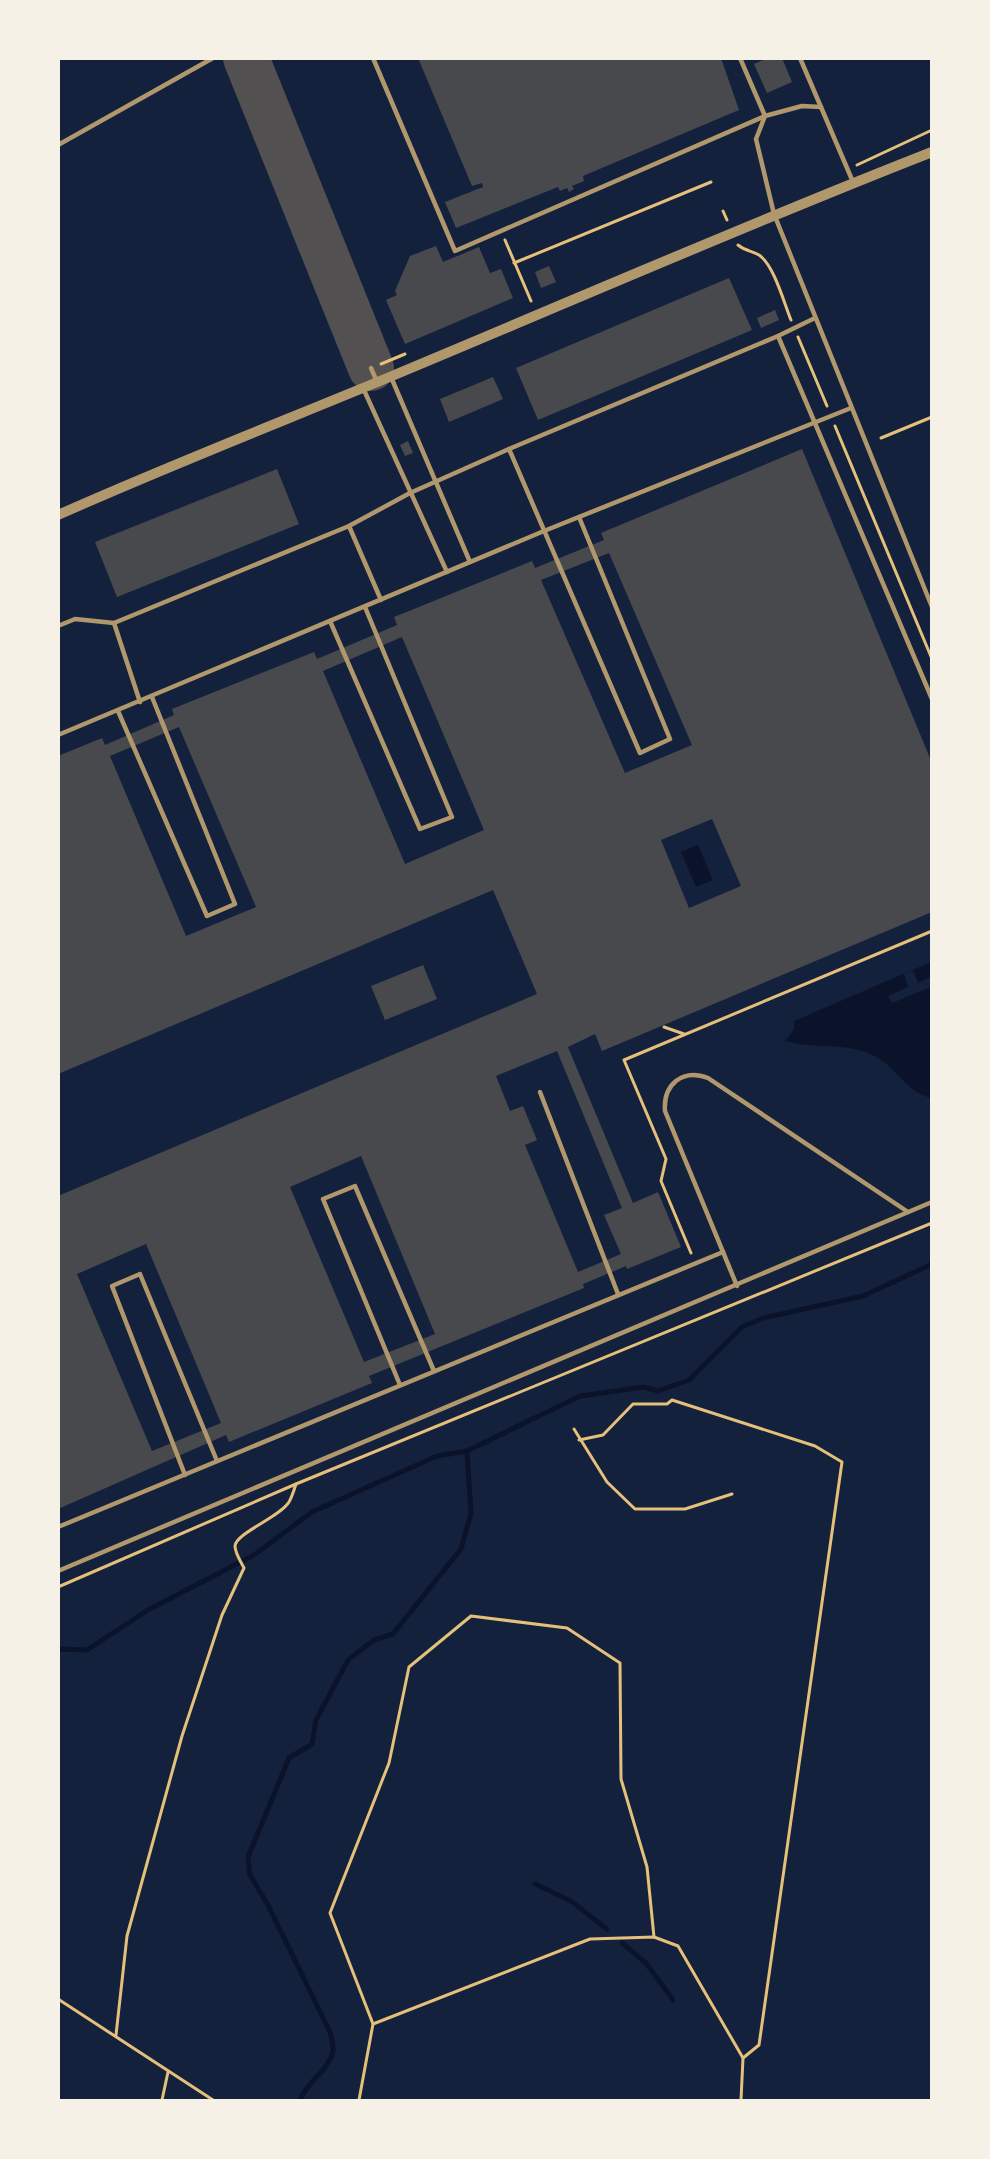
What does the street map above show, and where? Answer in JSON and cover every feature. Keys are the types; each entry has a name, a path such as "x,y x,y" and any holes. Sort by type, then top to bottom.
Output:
{"street":[{"path":"58,515 146,476 391,377 774,214 932,152"}],"lane":[{"path":"58,145 213,58"},
{"path":"373,58 455,251 765,117 802,106 821,107"},
{"path":"740,58 765,117 756,139 774,214 932,607"},
{"path":"800,58 853,182"},
{"path":"58,626 75,619 114,623 349,526 410,493 778,336 815,318"},
{"path":"778,336 932,699"},
{"path":"371,368 378,382"},
{"path":"391,377 470,562"},
{"path":"363,388 447,572"},
{"path":"58,735 544,531 851,408"},
{"path":"509,449 640,753 670,739 579,517"},
{"path":"349,526 381,600"},
{"path":"330,621 420,829 452,817 365,607"},
{"path":"114,623 140,702"},
{"path":"118,711 207,916 235,904 152,697"},
{"path":"737,1286 665,1111 664,1098 669,1088 686,1075 699,1074 708,1078 908,1212"},
{"path":"540,1092 618,1294"},
{"path":"400,1385 323,1199 355,1186 434,1371"},
{"path":"58,1571 932,1202"},
{"path":"58,1527 723,1252"},
{"path":"185,1475 112,1286 140,1274 217,1461"}],"path":[{"path":"514,263 711,183"},
{"path":"723,211 727,220"},
{"path":"501,231 531,301"},
{"path":"738,245 747,252 758,254 768,264 932,659"},
{"path":"881,438 932,417"},
{"path":"695,1263 661,1181 666,1159 624,1060 932,931"},
{"path":"664,1027 686,1035"},
{"path":"58,1587 296,1484 932,1223"},
{"path":"579,1440 603,1435 633,1404 667,1404 672,1400 815,1446 842,1462 759,2045 743,2058"},
{"path":"574,1429 607,1482 635,1509 685,1509 732,1494"},
{"path":"116,2035 127,1936 182,1736 222,1615 244,1568 235,1548 241,1535 256,1529 280,1512 289,1502 296,1484"},
{"path":"359,2100 373,2024 330,1913 389,1763 409,1666 471,1616 567,1628 620,1663 621,1779 647,1867 654,1936"},
{"path":"373,2024 590,1939 654,1936 678,1946 743,2058 741,2100"},
{"path":"58,1999 213,2100"},
{"path":"162,2100 168,2072"}],"water":[{"path":"698,845 713,880 696,887 681,852"},
{"path":"931,962 931,1098 914,1090 890,1067 866,1052 843,1047 796,1044 785,1041 794,1029 794,1021"}],"pier":[{"path":"913,970 918,983 931,977 931,987 892,1003 888,996 908,987 904,974"}],"building":[{"path":"418,58 721,58 739,110 583,176 584,181 572,186 574,189 569,192 567,188 560,191 558,187 456,228 445,202 483,187 482,183 472,186"},
{"path":"767,58 782,58 792,82 767,93 754,64"},
{"path":"436,246 443,262 479,247 490,273 501,269 513,298 405,344 386,300 397,295 395,291 410,256"},
{"path":"549,266 556,282 541,288 535,272"},
{"path":"729,278 752,330 538,420 516,368"},
{"path":"775,310 779,320 761,328 757,318"},
{"path":"493,377 503,399 449,422 440,399"},
{"path":"408,441 413,453 405,456 400,445"},
{"path":"802,449 932,763 932,912 602,1051 595,1034 568,1047 633,1203 658,1192 681,1247 627,1269 626,1266 583,1284 584,1288 369,1376 372,1383 229,1442 226,1435 58,1509 58,1196 537,994 493,890 58,1074 58,756 102,738 105,745 174,715 172,709 314,652 317,659 397,625 394,617 532,561 535,568 604,540 601,533","holes":["609,553 692,745 625,773 541,580","402,637 484,830 405,864 323,671","179,727 256,907 186,936 110,756","712,819 741,886 689,908 661,840","557,1051 622,1208 604,1215 621,1254 578,1272 525,1145 537,1140 523,1106 510,1111 496,1076","361,1156 435,1334 364,1362 290,1187","146,1244 221,1423 152,1451 77,1274"]},
{"path":"277,469 299,524 117,597 95,542"},
{"path":"423,965 437,999 385,1020 371,986"}],"waterway":[{"path":"58,1649 87,1650 148,1610 254,1555 312,1512 437,1456 467,1451 580,1396 644,1387 658,1391 689,1380 742,1327 763,1318 863,1296 932,1264"},
{"path":"300,2100 331,2058 332,2041 330,2032 268,1905 250,1875 248,1857 289,1758 312,1744 316,1720 348,1660 374,1640 393,1634 461,1549 471,1513 467,1451"},
{"path":"535,1884 571,1901 607,1929"},
{"path":"622,1943 646,1963 673,2000"}],"taxiway":[{"path":"246,58 371,368"}]}
